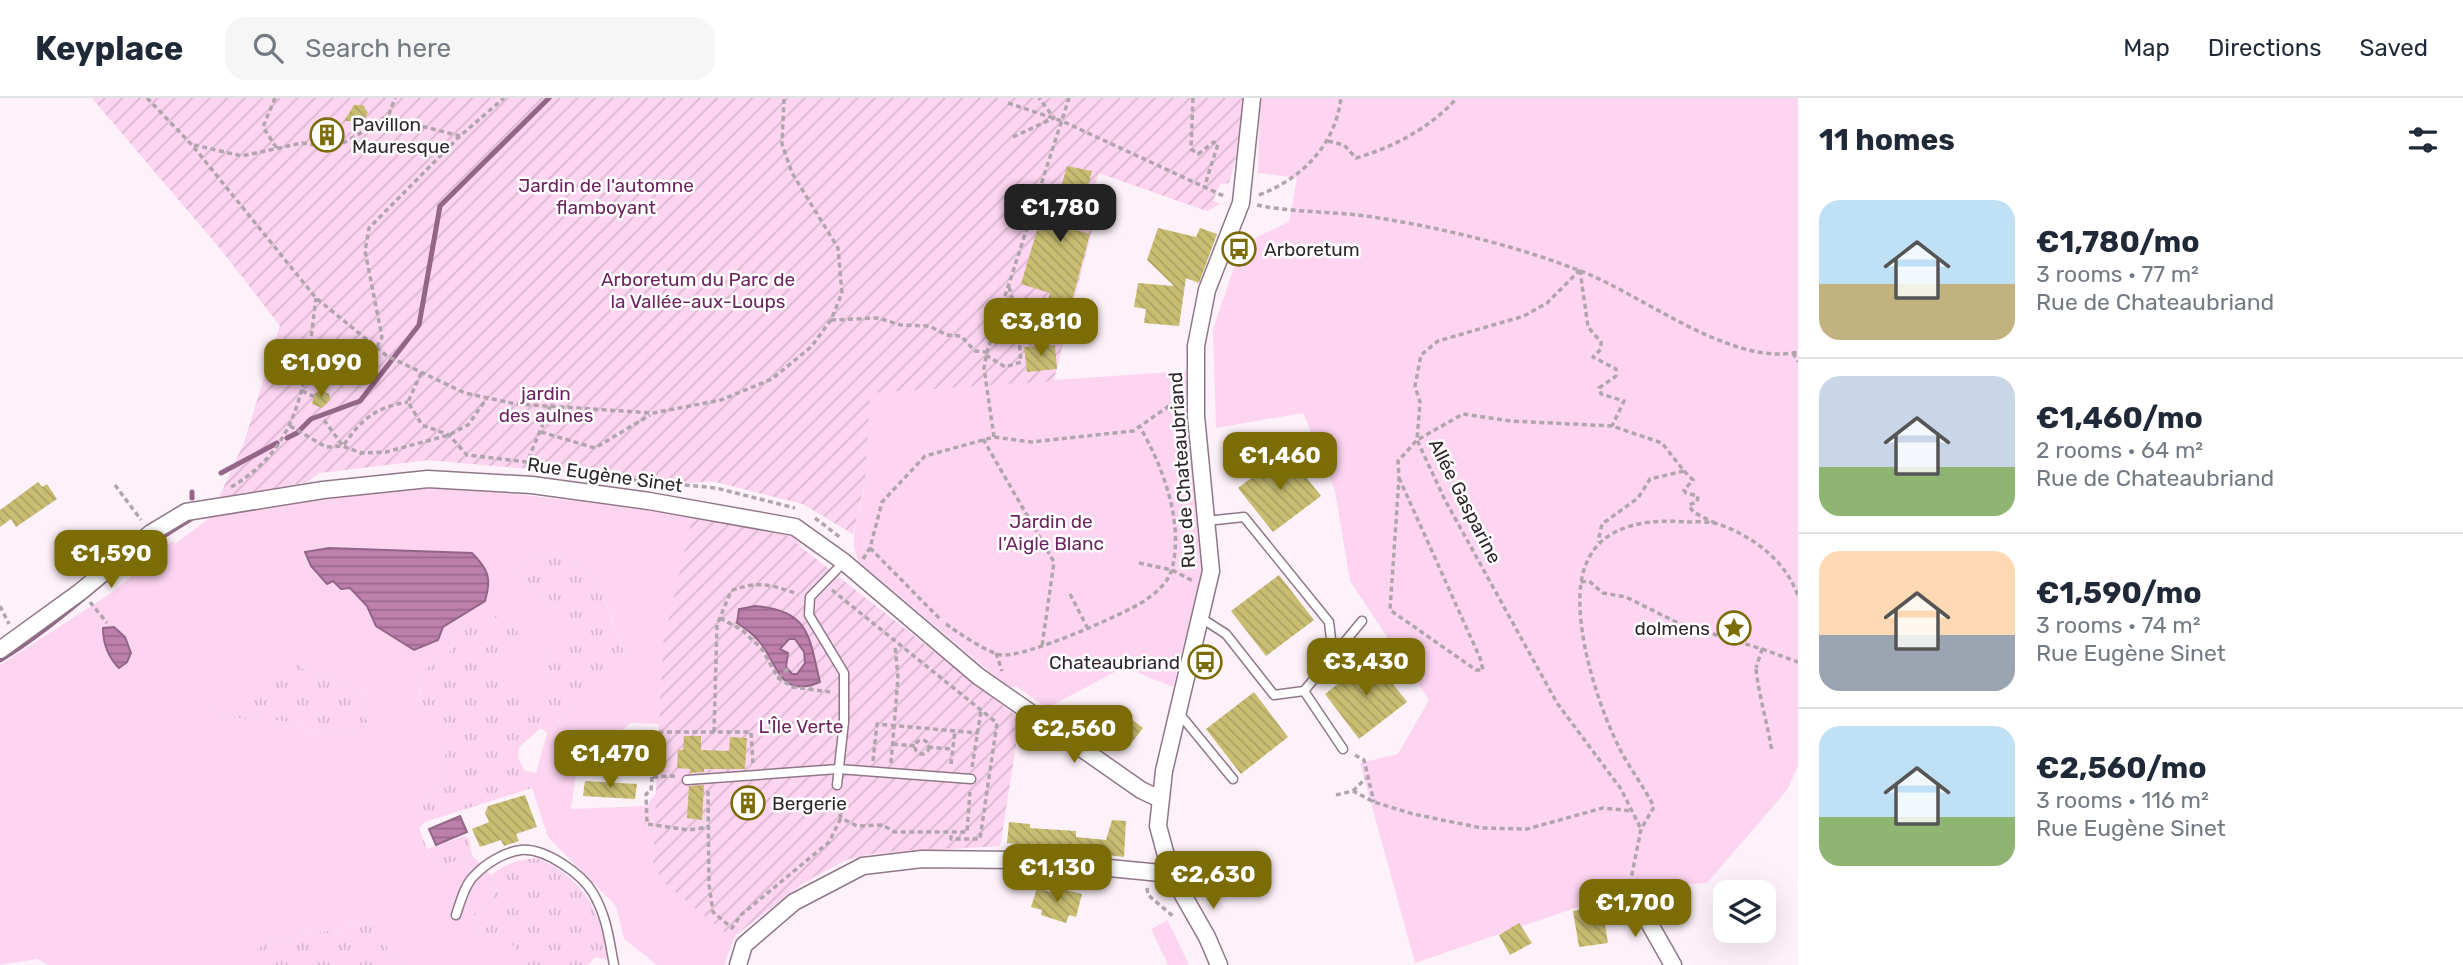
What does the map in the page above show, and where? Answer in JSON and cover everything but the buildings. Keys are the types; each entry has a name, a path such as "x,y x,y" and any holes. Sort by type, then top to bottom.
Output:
{"street":[{"name":"Rue de Chateaubriand","path":"1219,965 1207,937 1171,874 1158,826 1160,799 1178,712 1212,571 1194,396 1200,316 1241,203 1252,98"},
{"name":"Rue Eugène Sinet","path":"0,650 80,592 151,533 186,512 323,491 428,479 532,485 662,503 795,527 846,564 978,676 1141,790 1160,799"},
{"path":"738,965 744,945 794,902 863,866 922,859 1026,860 1171,874"},
{"path":"1635,898 1673,965"}],"lane":[{"path":"1206,521 1244,517 1329,622 1333,656"},
{"path":"836,785 846,694 844,673 809,615 810,597 846,564"},
{"path":"1200,618 1226,634 1274,695 1304,691 1362,621"},
{"path":"1304,691 1343,749"},
{"path":"1178,712 1233,779"},
{"path":"687,780 838,769 971,779"},
{"path":"456,915 471,877 495,859 522,850 545,855 576,874 592,891 608,924 614,965"}],"path":[{"path":"148,98 192,145 316,298 387,356 465,393 487,398 550,407 653,413 722,400 772,379 811,346 831,320 842,293 838,248 792,173 782,144 784,98"},
{"path":"275,98 264,127 278,150"},
{"path":"192,145 242,156 302,143 334,148 389,114 396,98"},
{"path":"377,347 382,337 365,251 369,228 460,136 504,98"},
{"path":"1039,98 1054,118"},
{"path":"994,437 984,368 986,353 1069,98"},
{"path":"1194,98 1191,149 1198,155 1214,142 1218,144 1204,188"},
{"path":"1241,203 1269,191 1306,168 1328,141 1338,121 1341,98"},
{"path":"1328,141 1344,145 1356,158 1383,150 1439,118 1457,98"},
{"path":"1008,103 1062,121 1241,203 1291,212 1370,217 1462,234 1580,270 1739,348 1780,356 1795,353 1798,362"},
{"path":"1013,137 1054,118"},
{"path":"375,125 417,125 460,136"},
{"path":"1580,270 1588,327 1601,342 1601,349 1593,358 1616,369 1616,376 1599,388 1601,394 1624,401 1612,426"},
{"name":"Allée Gasparine","path":"1580,270 1547,303 1524,316 1438,341 1421,355 1415,386 1420,402 1417,440 1445,500 1557,703 1620,789 1641,829"},
{"path":"831,320 878,318 901,325 929,326 947,335 961,336 975,351 986,353 1005,367 1021,362 1017,315 1009,285"},
{"path":"221,493 255,473 290,426 302,391 316,298"},
{"path":"408,402 421,373"},
{"path":"302,391 315,397"},
{"path":"846,564 860,563 870,548 882,502 925,456 940,449 994,437 1031,442 1133,430 1173,401 1188,394 1194,396"},
{"path":"290,426 326,447 343,446 361,453 386,452 449,435 468,425 487,398"},
{"path":"408,402 422,425 449,435 467,454 527,462 550,407"},
{"path":"343,446 361,421 376,411 408,402"},
{"path":"541,432 595,447 653,413"},
{"path":"1399,478 1480,658 1483,670 1476,670 1390,610 1398,461 1417,440 1463,414 1511,421 1612,426 1662,443 1693,480 1684,490 1698,496 1697,502 1689,505 1693,512 1766,550 1784,570 1798,596"},
{"path":"324,420 343,446"},
{"path":"870,548 947,625 996,653 1017,654 1042,646 1143,602 1163,586 1172,570 1172,507 1158,461 1140,427"},
{"path":"984,439 1054,562 1042,646"},
{"path":"1635,898 1630,883 1641,829 1654,807 1623,755 1605,715 1584,640 1581,582 1586,563 1598,542 1602,524 1638,498 1650,480 1684,471"},
{"path":"115,485 151,533"},
{"path":"1598,542 1619,528 1656,519 1717,524"},
{"path":"1139,563 1172,570 1207,587"},
{"path":"1581,582 1589,581 1603,593 1626,597 1678,623 1798,662"},
{"path":"824,583 895,644 997,723 980,839 951,839 951,832"},
{"path":"714,732 720,618 731,591 745,585 771,584 810,597"},
{"path":"1070,594 1087,627"},
{"path":"90,602 107,623"},
{"path":"0,607 13,632"},
{"path":"720,618 742,630 762,649 778,678 793,687 846,694"},
{"path":"891,765 898,678 895,644"},
{"path":"1762,649 1756,668 1759,694 1768,716 1772,752"},
{"path":"778,678 790,667"},
{"path":"836,785 836,806 841,818 857,826 882,825 895,831 967,832 971,779 981,711"},
{"path":"873,764 877,724 978,733"},
{"path":"924,727 923,740 929,747"},
{"path":"951,770 955,730"},
{"path":"709,827 689,830 647,824 646,794 651,791 652,777 650,732 751,732 755,775"},
{"path":"892,744 915,746 923,740"},
{"path":"915,746 921,753 929,747 952,749"},
{"path":"1364,760 1374,802"},
{"path":"652,777 679,776 687,780"},
{"path":"1336,795 1353,791 1367,776"},
{"path":"708,779 709,885 713,912 732,928 741,915 829,842 841,818"},
{"path":"1353,791 1374,802 1413,814 1482,828 1527,829 1603,808 1632,811"},
{"path":"1145,872 1148,895 1176,919"}],"green space":[{"name":"Arboretum du Parc de la Vallée-aux-Loups","path":"92,98 1244,98 1239,145 1229,183 1220,184 1213,201 1220,204 1207,211 1099,173 1082,221 1092,230 1054,380 1186,371 1204,563 1173,687 1124,667 1047,708 1016,686 1009,688 860,563 854,534 865,483 853,534 803,504 712,481 689,483 428,460 319,473 307,482 218,500 244,443 280,326 223,252"},
{"name":"Arboretum du Parc de la Vallée-aux-Loups","path":"92,98 1244,98 1239,145 1229,183 1220,184 1213,201 1220,204 1207,211 1099,173 1082,221 1092,230 1053,381 870,393 865,480 853,534 803,504 712,481 689,483 428,460 319,473 307,482 218,500 244,443 280,326 223,252"},
{"path":"1260,98 1798,98 1798,766 1787,790 1707,883 1633,888 1415,963 1360,763 1398,754 1429,700 1350,581 1335,491 1303,413 1216,428 1213,329 1242,244 1289,222 1297,178 1258,173"},
{"path":"431,484 693,515 795,531 816,548 815,555 801,543 799,546 1020,719 1000,846 872,854 844,861 801,885 735,936 724,965 657,965 624,939 616,906 548,837 532,788 547,733 625,652 593,572 551,551 519,564 517,572 555,608 565,634 559,646 545,654 548,678 534,703 508,695 498,667 518,642 517,609 458,629 450,651 420,673 421,713 446,746 441,783 416,814 416,844 441,867 472,855 495,880 494,895 473,915 478,937 500,932 523,956 526,965 403,965 389,954 379,922 267,941 249,957 249,965 49,965 37,959 0,965 0,665 113,592 170,543 174,541 175,544 212,516","holes":["329,548 472,553 485,601 443,627 438,640 414,650 377,626 367,606 350,588 341,589 333,581 326,583 320,575","284,654 304,669 367,693 362,712 369,724 351,736 342,729 322,733 283,721 232,718 206,709 243,700 269,684 273,659","630,723 659,724 656,793 646,806 571,809 576,774"]},
{"name":"L'Île Verte","path":"693,515 783,533 1020,719 1000,846 876,853 843,861 799,886 732,938 664,883 653,865 663,644"},
{"path":"551,551 593,572 625,653 547,733 541,728 519,747 518,758 525,771 536,773 532,788 425,822 419,828 427,849 464,836 469,838 472,855 441,867 416,844 416,814 441,783 446,747 421,713 420,673 450,651 458,629 518,608 518,642 548,678 545,654 559,646 555,608 517,572 519,564"},
{"path":"284,653 304,669 367,693 362,712 370,724 351,736 342,729 323,733 283,721 232,718 205,709 242,700 273,659"},
{"path":"537,858 566,875 588,898 601,927 608,960 595,957 588,965 526,965 523,956 478,938 473,915 494,895 495,880 491,875 512,863"},
{"path":"1168,920 1189,965 1168,965 1151,929"},
{"path":"380,922 389,954 403,965 249,965 248,957 267,941"}],"shaded area":[{"path":"329,548 472,553 487,574 485,601 443,627 438,640 414,650 376,626 367,606 350,588 341,589 333,581 327,584 311,566 305,552"},
{"path":"755,606 773,609 787,613 797,620 809,639 820,682 807,686 789,684 759,641 737,623 739,609","holes":["789,639 795,639 804,652 805,663 797,674 792,674 786,667 788,653 780,649"]},
{"path":"114,627 125,637 131,653 127,662 119,668 109,655 103,634 103,628"},
{"path":"460,816 467,832 436,845 429,829"}],"waterway":[{"path":"287,438 297,433 311,419 360,401 419,325 440,206 549,98"},
{"path":"221,473 277,443"},
{"path":"192,492 192,498"},
{"path":"0,660 49,626 142,552 191,519"}],"place":[{"name":"Pavillon Mauresque","path":"327,135"},
{"name":"Arboretum","path":"1239,249"},
{"name":"dolmens","path":"1734,628"},
{"name":"Chateaubriand","path":"1205,662"},
{"name":"Bergerie","path":"748,803"}],"park label":[{"name":"Jardin de l'automne flamboyant","path":"606,196"},
{"name":"jardin des aulnes","path":"546,404"},
{"name":"Jardin de l’Aigle Blanc","path":"1051,532"}]}
